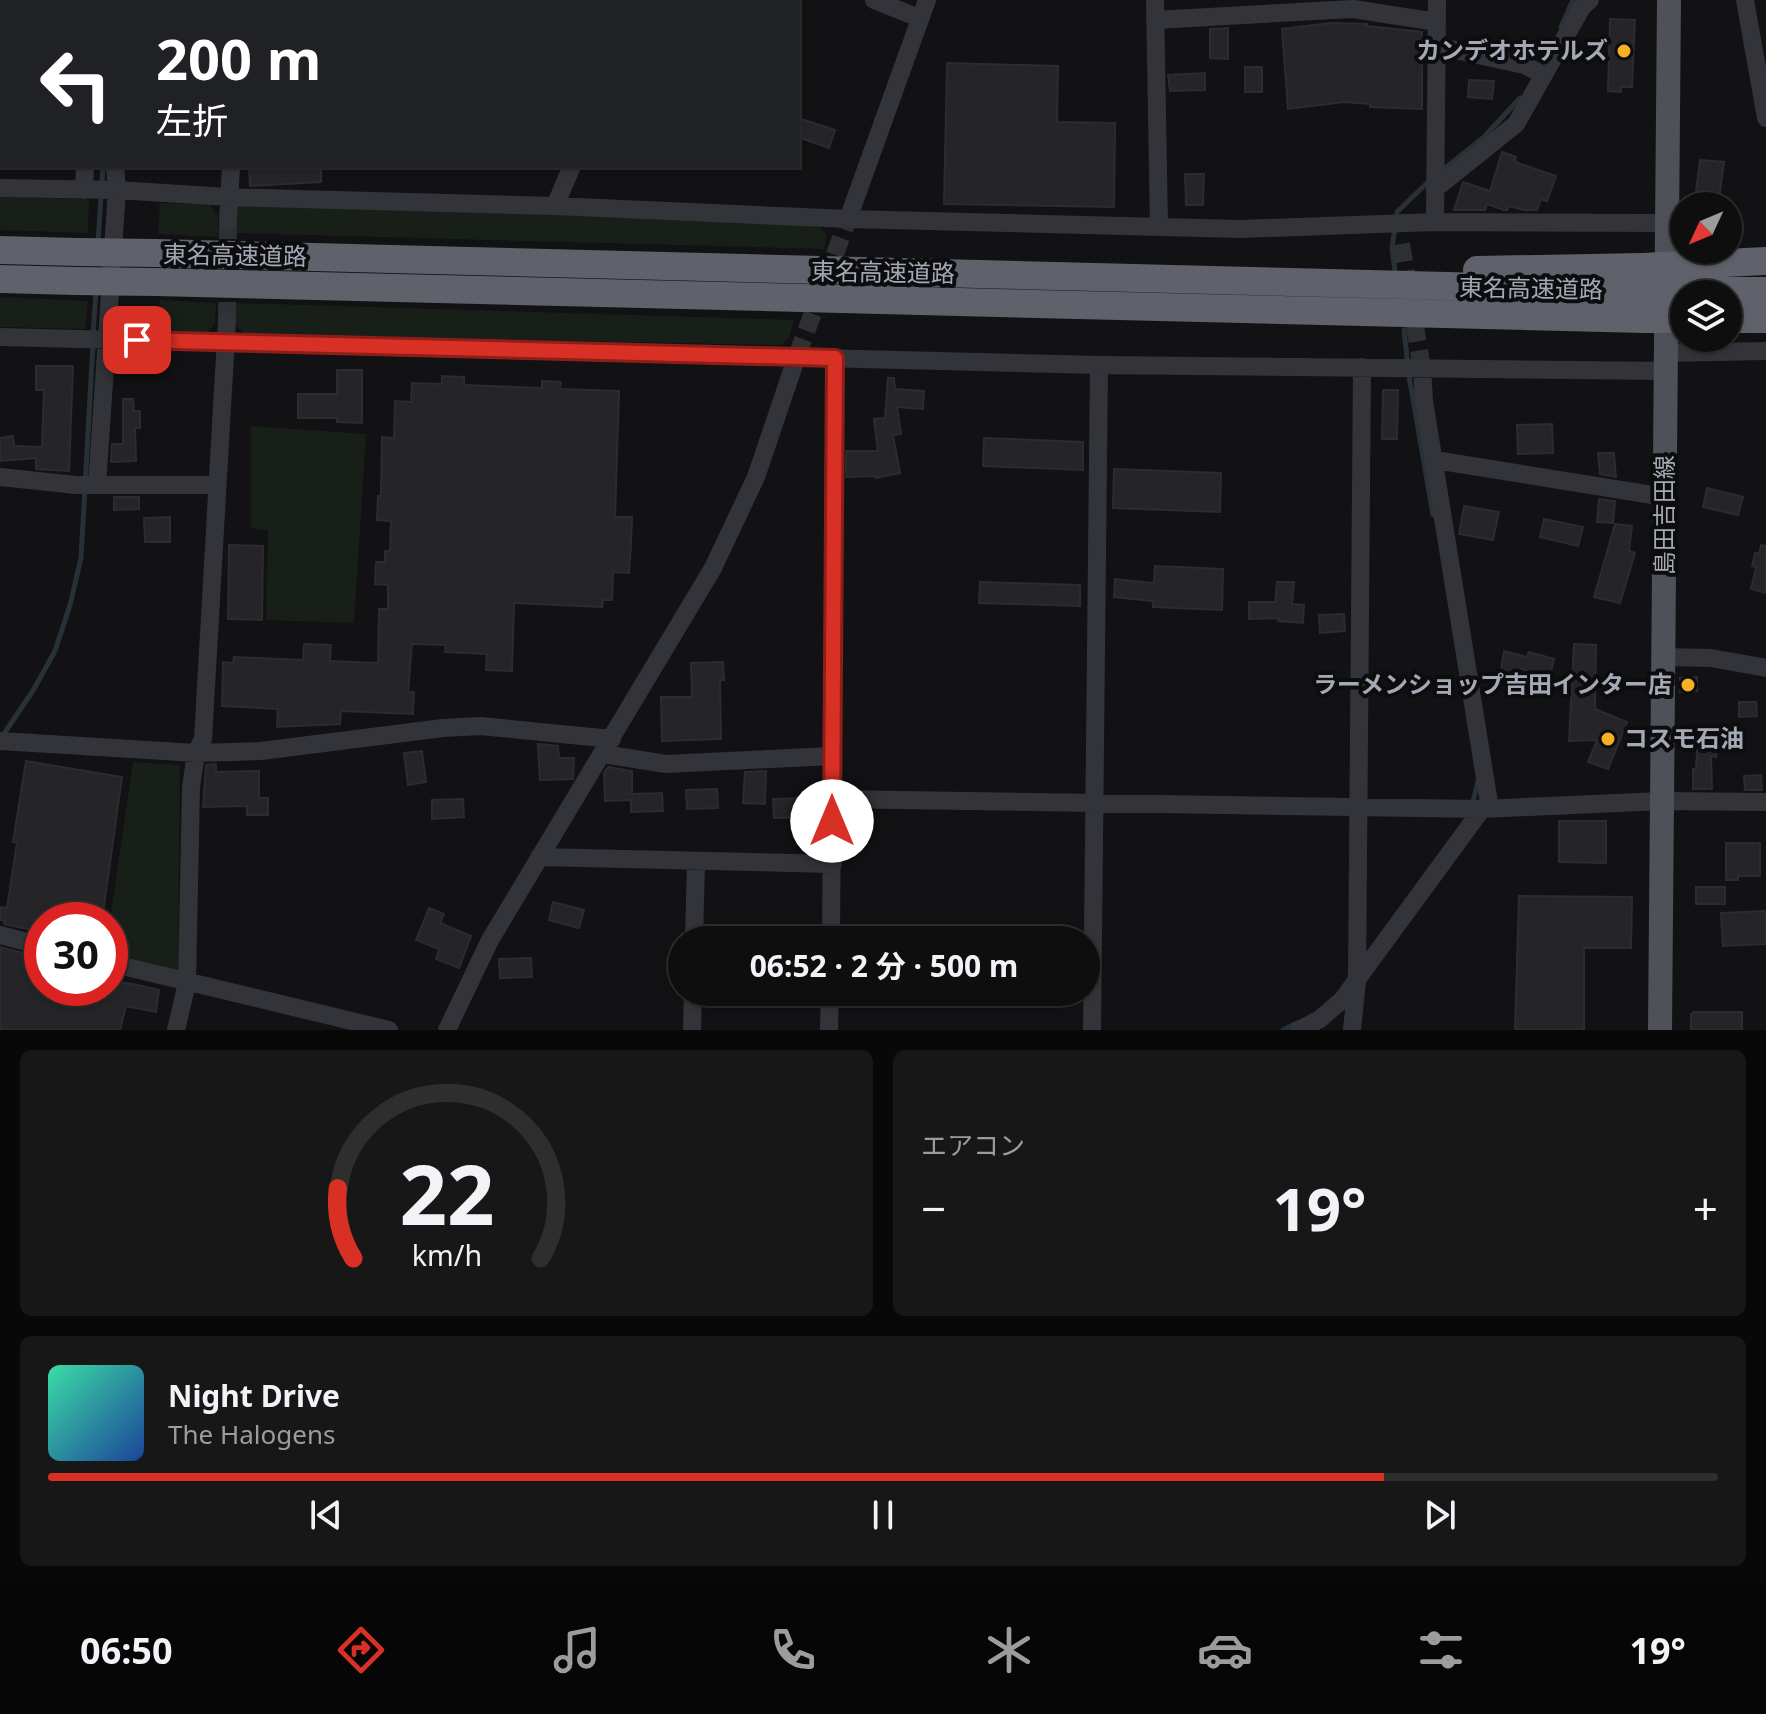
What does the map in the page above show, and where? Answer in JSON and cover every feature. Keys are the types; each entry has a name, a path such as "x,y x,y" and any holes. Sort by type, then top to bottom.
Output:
{"highway":[{"name":"東名高速道路","path":"0,250 1643,292 1670,310"},
{"path":"1643,292 1766,261"},
{"name":"東名高速道路","path":"0,279 1766,291"},
{"path":"1742,319 1766,319"}],"main road":[{"name":"島田吉田線","path":"1660,1030 1669,0"}],"street":[{"path":"874,0 919,18"},
{"path":"848,219 927,0"},
{"path":"1155,0 1159,227"},
{"path":"1435,222 1437,0"},
{"path":"1435,188 1516,124 1538,72 1590,0"},
{"path":"1745,0 1766,118"},
{"path":"1155,20 1353,9 1437,22"},
{"path":"1437,46 1538,72"},
{"path":"85,168 87,190"},
{"path":"96,485 115,168"},
{"path":"228,221 231,168"},
{"path":"555,206 571,168"},
{"path":"0,188 848,219 1240,229 1435,222 1667,223"},
{"path":"1397,224 1401,244"},
{"path":"176,1030 187,983 191,787 196,753 203,739 227,320"},
{"path":"0,337 1099,365 1397,368 1666,362 1766,351"},
{"path":"447,1030 490,940 713,568 756,477 797,356"},
{"path":"831,926 835,358"},
{"path":"1092,1030 1099,365"},
{"path":"1352,1030 1357,981 1362,367"},
{"path":"1299,1030 1320,1019 1342,1000 1484,809 1420,368"},
{"path":"1435,460 1665,497"},
{"path":"0,477 76,485 217,485"},
{"path":"1664,657 1711,658 1766,668"},
{"path":"5,742 196,753 261,751 481,726 607,746 666,764 832,756"},
{"path":"832,799 1460,809 1662,801 1766,802"},
{"path":"539,857 833,864"},
{"path":"694,926 696,861"},
{"path":"0,935 24,941"},
{"path":"128,968 389,1030"},
{"path":"692,1030 693,1006"},
{"path":"829,1030 830,1006"}],"shaded area":[{"path":"0,197 89,199 88,233 0,230"},
{"path":"160,203 209,204 218,216 218,237 158,234"},
{"path":"244,204 816,223 827,235 824,249 235,233 235,211"},
{"path":"0,297 88,301 85,329 0,327"},
{"path":"160,300 216,303 215,323 206,334 160,331"},
{"path":"235,303 794,320 789,337 781,345 245,334 235,324"},
{"path":"251,426 366,434 354,623 266,620 268,531 251,528"},
{"path":"133,762 180,765 178,972 128,957 128,902 113,902"}],"building":[{"path":"1610,19 1635,20 1632,87 1621,87 1621,92 1608,91"},
{"path":"1331,23 1367,24 1422,32 1422,109 1370,107 1370,104 1345,102 1288,109 1282,29"},
{"path":"1228,28 1228,59 1210,58 1210,29"},
{"path":"947,63 1058,66 1057,122 1115,123 1114,207 944,204"},
{"path":"1245,67 1262,67 1262,92 1245,92"},
{"path":"1205,73 1205,90 1170,91 1168,75"},
{"path":"1469,80 1494,81 1492,99 1468,97"},
{"path":"800,119 835,130 829,148 800,138"},
{"path":"1502,152 1516,157 1515,162 1556,176 1547,201 1541,199 1537,210 1509,206 1504,210 1487,204 1485,210 1454,210 1463,182 1490,191"},
{"path":"1700,160 1724,162 1720,192 1696,192"},
{"path":"249,168 321,168 321,182 250,186"},
{"path":"1185,174 1204,174 1203,205 1186,205"},
{"path":"36,366 73,366 69,471 36,469 36,458 0,461 0,438 13,436 14,446 42,447 44,390 36,390"},
{"path":"337,370 362,370 362,423 337,422 337,418 298,418 298,394 337,394"},
{"path":"442,376 464,377 464,385 542,388 542,381 561,382 560,389 619,391 615,517 632,517 629,573 613,572 612,600 603,600 602,607 514,603 512,671 486,670 487,654 445,652 446,645 412,644 408,692 414,692 413,714 341,711 340,724 277,727 278,709 222,706 223,662 233,663 234,657 303,660 304,644 331,645 330,661 378,663 379,609 388,609 388,585 375,584 376,562 385,562 385,551 390,551 391,521 377,520 378,496 381,496 382,437 394,438 395,401 411,402 412,383 442,384"},
{"path":"888,378 894,378 895,389 924,391 923,409 897,407 901,434 893,435 900,473 876,478 846,477 846,451 878,451 874,419 885,418"},
{"path":"1383,390 1398,390 1397,439 1382,439"},
{"path":"123,399 133,399 134,411 140,411 140,428 135,428 136,461 111,462 112,444 123,444"},
{"path":"1552,424 1553,453 1518,454 1517,425"},
{"path":"984,438 1083,442 1083,470 983,466"},
{"path":"1598,453 1614,453 1616,477 1600,474"},
{"path":"1114,469 1221,473 1220,512 1113,508"},
{"path":"1707,488 1743,497 1738,515 1703,507"},
{"path":"114,497 139,497 139,509 114,510"},
{"path":"1599,499 1615,501 1613,523 1597,522"},
{"path":"1464,506 1499,512 1493,540 1459,534"},
{"path":"170,517 170,542 145,542 144,518"},
{"path":"1544,519 1583,527 1578,546 1540,537"},
{"path":"1615,524 1632,526 1629,551 1635,553 1620,603 1594,597"},
{"path":"229,545 263,546 262,620 228,619"},
{"path":"1761,545 1766,546 1766,593 1751,589 1756,567 1752,566"},
{"path":"1155,566 1223,569 1222,610 1153,607 1153,601 1114,597 1115,579 1154,583"},
{"path":"980,582 1080,585 1080,606 979,603"},
{"path":"1277,582 1294,582 1292,604 1304,605 1303,623 1278,621 1279,618 1249,619 1249,602 1275,602"},
{"path":"1344,614 1345,631 1320,633 1319,615"},
{"path":"1574,644 1596,645 1595,709 1627,722 1608,769 1588,762 1597,740 1569,741"},
{"path":"1504,651 1527,657 1529,652 1554,659 1550,677 1518,668 1516,673 1501,671"},
{"path":"723,662 724,680 720,680 721,739 662,741 661,697 692,697 691,663"},
{"path":"1697,677 1697,691 1680,692 1680,678"},
{"path":"1739,702 1756,702 1757,716 1739,717"},
{"path":"1698,734 1717,735 1716,757 1711,756 1712,789 1693,789"},
{"path":"538,744 558,746 559,758 574,758 573,779 540,780"},
{"path":"422,751 426,782 408,785 404,753"},
{"path":"26,761 122,777 105,902 24,902 24,928 4,924 5,921 0,920 0,907 7,908 17,843 13,842"},
{"path":"216,764 216,772 259,771 259,798 268,798 268,815 247,815 247,806 203,807 206,765"},
{"path":"608,767 632,771 632,794 662,793 663,811 631,812 631,800 605,801 604,773"},
{"path":"766,771 765,804 743,803 745,772"},
{"path":"1761,775 1762,790 1745,790 1744,776"},
{"path":"717,789 718,808 687,809 686,790"},
{"path":"805,798 805,817 774,818 773,799"},
{"path":"463,799 464,817 432,819 432,800"},
{"path":"1559,821 1606,821 1606,863 1559,862"},
{"path":"1726,843 1760,843 1760,876 1738,876 1738,880 1726,880"},
{"path":"1696,887 1725,887 1725,904 1696,904"},
{"path":"1519,896 1632,897 1631,948 1584,948 1584,1030 1515,1030"},
{"path":"553,902 584,910 579,928 549,920"},
{"path":"429,908 444,914 440,923 471,936 459,968 436,959 439,949 416,940"},
{"path":"1766,911 1766,944 1723,946 1721,913"},
{"path":"0,947 24,953 24,1006 126,1006 120,1030 0,1030"},
{"path":"531,958 532,977 500,978 499,959"},
{"path":"128,983 159,990 156,1012 126,1006"},
{"path":"1742,1012 1742,1030 1691,1030 1691,1014"}],"waterway":[{"path":"1561,27 1573,0"},
{"path":"1440,172 1483,138 1520,98"},
{"path":"98,242 103,168"},
{"path":"1395,270 1392,249 1397,212 1429,181"},
{"path":"93,334 96,292"},
{"path":"1404,330 1433,515"},
{"path":"1,738 55,651 81,558 93,344"},
{"path":"1472,806 1478,781"},
{"path":"1283,1030 1297,1023"}],"tunnel":[{"path":"797,356 848,219"},
{"path":"227,320 228,221"},
{"path":"1401,244 1422,368"}],"place":[{"name":"カンデオホテルズ","path":"1624,51"},
{"name":"ラーメンショップ吉田インター店","path":"1688,685"},
{"name":"コスモ石油","path":"1608,739"}],"route":[{"path":"137,340 835,358 832,821"}]}
